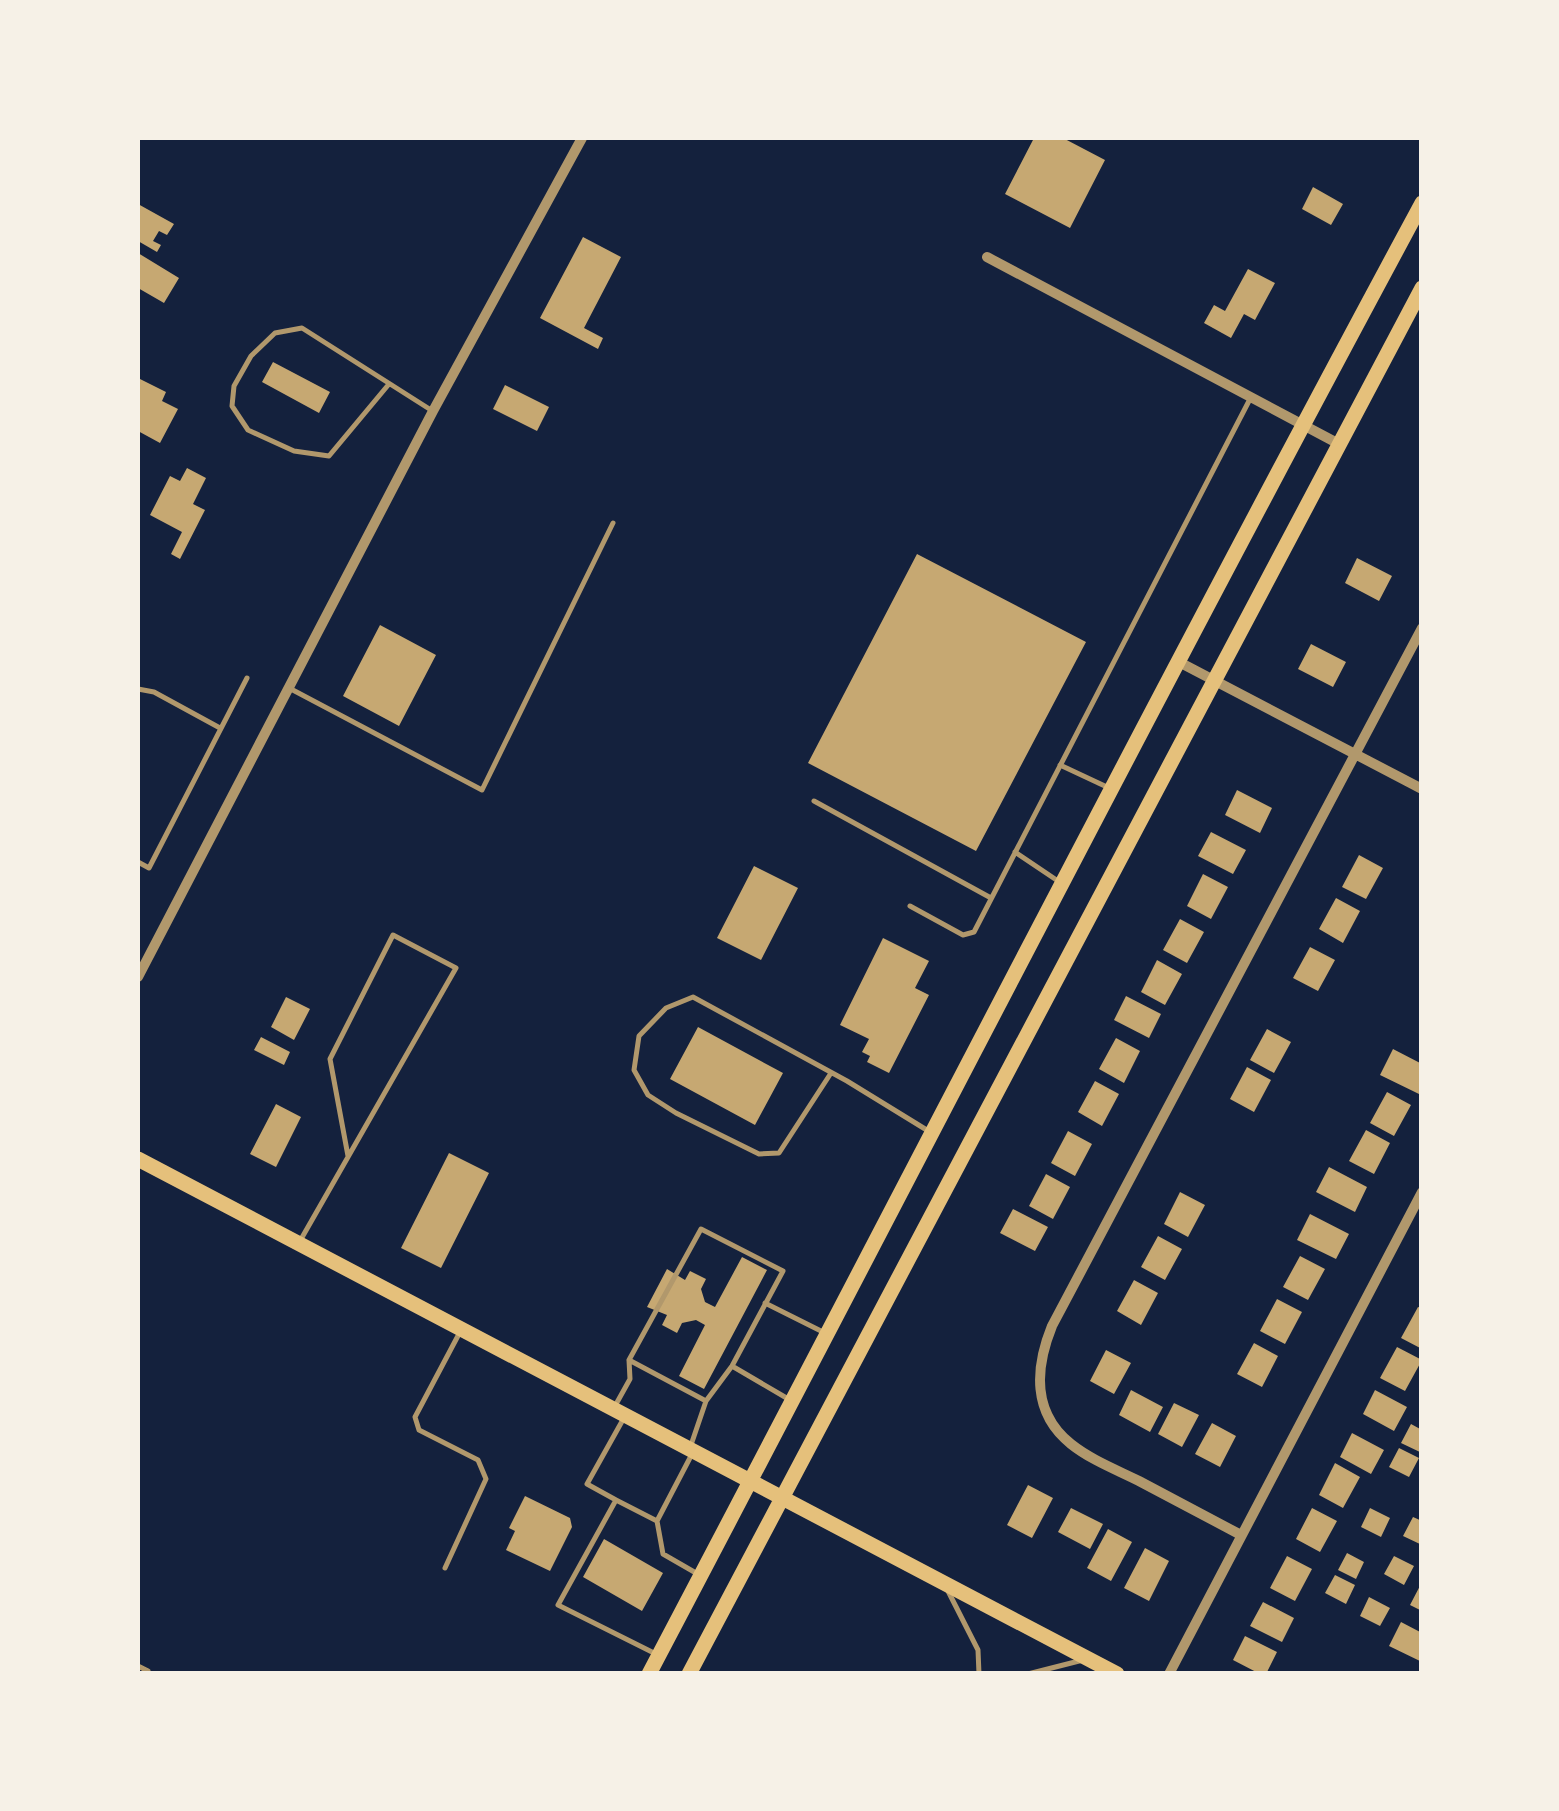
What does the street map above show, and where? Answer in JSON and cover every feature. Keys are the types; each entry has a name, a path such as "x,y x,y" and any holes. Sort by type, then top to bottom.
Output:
{"main road":[{"path":"648,1674 1422,203"},
{"path":"689,1674 1422,288"},
{"path":"138,1159 1117,1674"}],"street":[{"path":"138,977 433,411 582,138"},
{"path":"987,256 1339,444"},
{"path":"1241,1535 1070,1443 1049,1418 1040,1385 1040,1362 1052,1326 1422,628"},
{"path":"1179,662 1422,789"},
{"path":"1170,1674 1422,1192"}],"lane":[{"path":"388,384 329,456 294,451 248,430 232,406 234,386 252,356 275,333 302,328 433,411"},
{"path":"910,906 963,935 974,932 1251,397"},
{"path":"289,688 482,790 612,523"},
{"path":"138,862 150,868 247,678"},
{"path":"138,689 154,692 221,728"},
{"path":"1060,765 1112,789"},
{"path":"814,801 992,898"},
{"path":"1015,852 1062,884"},
{"path":"298,1243 348,1156 456,968 393,935 330,1059 348,1156"},
{"path":"831,1073 779,1154 758,1154 648,1095 634,1070 639,1036 666,1008 693,997 831,1073 933,1133"},
{"path":"657,1521 587,1484 619,1412 630,1378 629,1360 701,1229 782,1271 732,1366 706,1402 692,1449 657,1521 663,1554 700,1575"},
{"path":"765,1304 828,1334"},
{"path":"445,1568 486,1478 478,1460 418,1430 416,1417 461,1329"},
{"path":"629,1360 706,1402"},
{"path":"732,1366 792,1400"},
{"path":"616,1500 558,1605 658,1655"},
{"path":"944,1582 978,1650 979,1674"},
{"path":"1028,1674 1088,1658"},
{"path":"138,1666 148,1671"}],"building":[{"path":"1034,138 1063,138 1105,160 1070,228 1005,194"},
{"path":"1313,187 1343,204 1331,225 1302,209"},
{"path":"138,204 174,224 167,235 159,231 153,241 161,245 157,252 138,241"},
{"path":"583,237 621,257 584,328 603,338 598,349 540,318"},
{"path":"138,253 179,278 164,303 138,288"},
{"path":"1248,269 1275,283 1255,320 1244,314 1231,338 1204,323 1214,305 1225,311"},
{"path":"273,362 330,392 319,413 262,382"},
{"path":"138,378 166,392 162,401 178,409 160,443 138,431"},
{"path":"505,385 549,407 537,431 493,409"},
{"path":"187,468 206,478 193,504 205,510 180,559 171,554 182,532 150,515 170,476 180,481"},
{"path":"917,554 1086,642 976,851 808,763"},
{"path":"1357,558 1392,576 1379,601 1345,583"},
{"path":"380,625 436,655 399,726 343,696"},
{"path":"1311,644 1346,662 1333,687 1298,669"},
{"path":"1237,790 1272,808 1260,833 1225,815"},
{"path":"1211,832 1246,850 1233,874 1198,856"},
{"path":"1359,855 1383,868 1366,899 1342,887"},
{"path":"754,866 798,888 761,960 717,938"},
{"path":"1203,874 1228,887 1211,919 1187,906"},
{"path":"1336,898 1360,911 1343,943 1319,929"},
{"path":"1180,919 1204,932 1187,963 1163,950"},
{"path":"883,938 929,961 915,988 929,995 889,1073 867,1062 870,1056 862,1052 869,1039 840,1025"},
{"path":"1310,947 1335,960 1318,991 1293,978"},
{"path":"1157,960 1182,974 1165,1005 1141,992"},
{"path":"1126,996 1161,1014 1149,1038 1114,1020"},
{"path":"286,997 310,1009 294,1040 271,1027"},
{"path":"698,1027 783,1073 755,1125 670,1079"},
{"path":"1267,1029 1291,1042 1274,1073 1250,1060"},
{"path":"261,1037 290,1052 284,1065 254,1050"},
{"path":"1116,1038 1140,1051 1124,1083 1099,1069"},
{"path":"1393,1049 1422,1064 1419,1094 1380,1075"},
{"path":"1247,1067 1271,1080 1254,1112 1230,1099"},
{"path":"1095,1081 1119,1094 1102,1126 1078,1112"},
{"path":"1387,1092 1411,1105 1394,1136 1370,1123"},
{"path":"276,1104 301,1117 276,1167 250,1154"},
{"path":"1366,1130 1390,1143 1374,1174 1349,1161"},
{"path":"1068,1131 1092,1144 1075,1176 1051,1163"},
{"path":"449,1153 489,1173 441,1268 401,1248"},
{"path":"1329,1167 1367,1187 1355,1212 1316,1192"},
{"path":"1046,1174 1070,1187 1053,1219 1029,1206"},
{"path":"1180,1192 1205,1205 1188,1237 1164,1224"},
{"path":"1013,1209 1048,1227 1035,1251 1000,1233"},
{"path":"1310,1214 1349,1234 1336,1259 1297,1240"},
{"path":"1158,1236 1182,1249 1165,1280 1141,1267"},
{"path":"1300,1256 1325,1269 1308,1300 1283,1287"},
{"path":"742,1257 767,1270 704,1389 679,1376 705,1325 696,1320 682,1323 677,1333 662,1325 667,1315 647,1307 667,1269 685,1280 690,1271 706,1279 701,1289 705,1302 715,1307"},
{"path":"1134,1280 1158,1293 1141,1325 1117,1311"},
{"path":"1277,1299 1302,1312 1285,1344 1260,1331"},
{"path":"1418,1307 1422,1308 1422,1349 1401,1338"},
{"path":"1254,1343 1278,1356 1262,1387 1237,1374"},
{"path":"1397,1347 1422,1360 1405,1391 1380,1378"},
{"path":"1106,1350 1131,1363 1114,1394 1090,1381"},
{"path":"1131,1390 1163,1407 1150,1432 1119,1415"},
{"path":"1375,1390 1407,1407 1394,1431 1363,1414"},
{"path":"1174,1403 1199,1415 1182,1447 1158,1434"},
{"path":"1212,1423 1236,1436 1220,1467 1195,1454"},
{"path":"1411,1424 1422,1430 1422,1453 1401,1443"},
{"path":"1352,1433 1384,1450 1371,1474 1340,1457"},
{"path":"1399,1448 1419,1458 1409,1477 1389,1467"},
{"path":"1335,1463 1360,1477 1343,1508 1319,1495"},
{"path":"1028,1485 1053,1498 1032,1538 1007,1525"},
{"path":"525,1496 570,1518 572,1527 550,1571 506,1550 515,1531 509,1528"},
{"path":"1071,1508 1103,1524 1090,1549 1058,1532"},
{"path":"1312,1508 1337,1521 1320,1552 1296,1539"},
{"path":"1370,1508 1390,1518 1381,1537 1361,1527"},
{"path":"1413,1517 1422,1521 1422,1545 1403,1536"},
{"path":"1108,1529 1132,1542 1111,1581 1087,1568"},
{"path":"604,1539 663,1573 642,1611 583,1577"},
{"path":"1145,1548 1169,1561 1149,1601 1124,1588"},
{"path":"1347,1553 1364,1562 1356,1579 1338,1570"},
{"path":"1287,1556 1312,1569 1295,1601 1270,1588"},
{"path":"1394,1556 1414,1566 1404,1585 1384,1574"},
{"path":"1335,1575 1355,1585 1346,1604 1325,1593"},
{"path":"1422,1582 1422,1611 1410,1605"},
{"path":"1369,1597 1390,1608 1380,1626 1360,1616"},
{"path":"1263,1602 1294,1618 1282,1642 1250,1626"},
{"path":"1401,1622 1422,1633 1422,1662 1389,1646"},
{"path":"1245,1636 1277,1652 1266,1674 1233,1660"}]}
